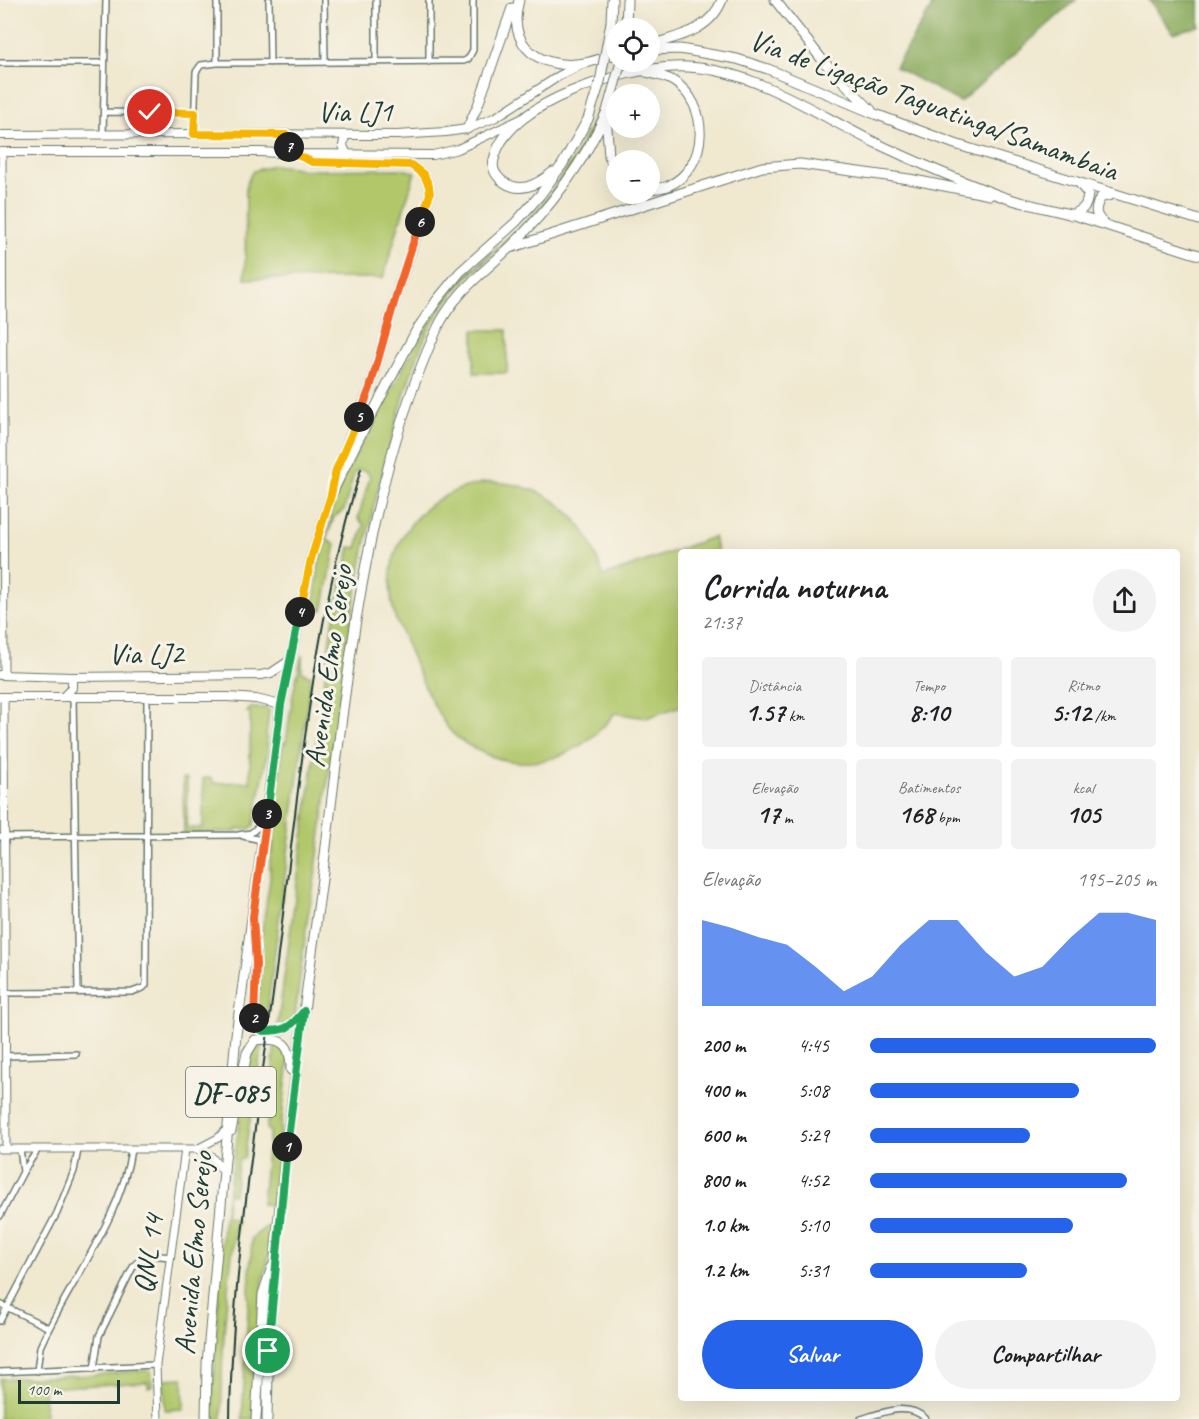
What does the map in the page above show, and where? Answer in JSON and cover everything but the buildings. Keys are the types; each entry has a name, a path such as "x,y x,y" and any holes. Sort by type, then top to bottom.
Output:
{"main road":[{"path":"517,0 515,18 517,30 531,54 555,63 584,63 606,57"},
{"path":"467,129 517,0"},
{"name":"Avenida Elmo Serejo","path":"206,1419 207,1364 236,1035 281,705 311,559 331,495 416,331 460,272 516,222 562,165 588,119 600,82 611,22 612,0"},
{"path":"626,18 627,0"},
{"path":"660,42 702,27 714,16 722,0"},
{"path":"775,0 824,62 874,114"},
{"name":"Via de Ligação Taguatinga/Samambaia","path":"660,50 680,50 737,59 768,69 874,114 955,144 1199,220"},
{"name":"Via LJ1","path":"0,135 345,135 446,132 467,129 496,117 559,76 584,63"},
{"name":"Via de Ligação Taguatinga/Samambaia","path":"660,68 701,67 729,72 763,85 880,145 997,195 1104,224 1199,255"},
{"name":"Via de Ligação Taguatinga/Samambaia","path":"562,165 533,186 518,188 508,186 495,174 493,164 502,141 522,118 563,95 631,72"},
{"path":"646,72 672,80 686,91 696,106 701,130 696,158 682,175 668,186 660,187"},
{"name":"Avenida Elmo Serejo","path":"267,1419 268,1351 291,1109 349,669 370,546 390,462 414,384 439,325 458,296 508,249 570,180 606,114"},
{"name":"Via LJ1","path":"1,152 283,152 433,155 458,149 522,118"},
{"path":"283,152 290,146 291,140 287,135"},
{"path":"345,135 343,146 347,154"},
{"path":"295,154 312,162 411,165 424,175 430,194 398,289 370,388 336,470 331,495"},
{"path":"508,249 762,167 800,164 909,179 986,196 997,195"},
{"path":"1071,215 1086,207 1088,194 1080,184"},
{"path":"1104,224 1095,215 1099,200 1114,195"},
{"name":"Via LJ2","path":"2,675 72,677 261,675 271,673 289,661"},
{"path":"63,697 72,688 72,677"},
{"name":"Via LJ2","path":"2,697 228,697 256,699 281,705"},
{"path":"253,917 256,964 253,1011 256,1026 263,1031 285,1030 304,1011"},
{"path":"226,1145 234,1124 247,1053 255,1040 269,1038 284,1044 290,1051 291,1109"},
{"path":"256,1419 263,1294 268,1274 275,1262"}],"street":[{"path":"103,134 106,0"},
{"path":"216,0 218,63"},
{"path":"269,0 270,63"},
{"path":"324,0 325,61"},
{"path":"376,0 376,61"},
{"path":"429,0 429,62"},
{"path":"194,134 196,72 201,65 325,61 464,61 473,50 472,0"},
{"path":"0,63 105,63"},
{"path":"104,112 195,113"},
{"path":"1,152 2,675"},
{"path":"2,697 3,962 6,993 3,1149 197,1149 211,1156 223,1171"},
{"path":"6,993 132,992 143,988 147,980 147,697"},
{"path":"73,698 78,991"},
{"path":"3,837 238,835 251,833 266,821"},
{"path":"238,835 257,839 262,844"},
{"path":"6,1056 76,1054"},
{"path":"197,1149 218,1138 227,1129"},
{"path":"20,1149 22,1172"},
{"path":"0,1216 22,1172 38,1149"},
{"name":"QNL 14","path":"158,1419 156,1365 185,1149"},
{"path":"0,1321 68,1189 78,1150"},
{"path":"38,1371 40,1347 118,1197 128,1169 131,1150"},
{"path":"94,1369 99,1336 133,1267 147,1255 170,1257"},
{"path":"0,1304 49,1329"},
{"path":"0,1372 156,1365"},
{"path":"861,1419 902,1409 912,1410 926,1419"}],"green space":[{"path":"938,0 1076,0 960,102 895,67"},
{"path":"1149,0 1199,0 1199,26 1173,33"},
{"path":"597,113 599,115 585,145 549,200 452,294 426,335 415,364 400,408 377,492 354,603 295,1016 293,1022 277,1030 331,632 350,547 357,548 364,525 358,519 370,476 366,471 358,470 354,474 344,510 334,517 326,540 336,544 323,610 313,608 320,558 332,517 329,517 344,476 436,309 461,280 526,221 546,199 573,160"},
{"path":"272,165 303,170 402,169 415,172 383,278 245,279 246,188 250,175 255,170"},
{"path":"474,330 507,330 507,373 474,373"},
{"path":"489,482 504,483 533,490 559,504 570,513 588,538 604,576 678,550 678,707 646,718 615,713 586,741 570,751 535,762 516,762 496,758 468,745 448,728 425,687 396,620 391,594 391,570 397,548 408,528 423,511 442,498 464,488"},
{"path":"713,537 717,549 679,549"},
{"path":"302,655 302,672 311,676 265,1028 256,1016 260,982 259,951 270,879 270,843 272,843 273,854 274,828 272,828 283,743 286,742"},
{"path":"249,708 269,710 266,736 268,750 254,825 250,829 236,829 236,832 184,833 183,779 187,779 187,828 203,828 203,778 212,778 213,783 250,782 250,712 247,712"},
{"path":"262,1043 244,1159 240,1159 238,1163 234,1194 228,1193 240,1121 238,1120 239,1112 248,1087 252,1050 254,1045"},
{"path":"275,1044 280,1045 289,1059 280,1134 280,1163 275,1208 273,1205 262,1204 267,1151 269,1151 270,1143 268,1143 270,1131 267,1130 267,1126"},
{"path":"227,1200 225,1216 237,1219 225,1318 222,1419 211,1419 223,1225"},
{"path":"270,1224 274,1224 263,1281 254,1419 242,1419 252,1238"},
{"path":"151,1371 152,1386 148,1387 148,1382 44,1388 45,1419 0,1419 0,1379"},
{"path":"183,1378 184,1409 165,1410 164,1379"}],"waterway":[{"path":"247,1087 255,1088"}],"railway":[{"path":"230,1419 236,1304 247,1190 308,714 330,590 361,469"}],"route":[{"path":"150,112 195,113 194,134 287,135 291,143 283,152 295,154 312,162 411,165 424,175 430,194 398,289 370,388 336,470 331,495 311,559 281,705 253,917 256,964 253,1011 256,1026 263,1031 273,1031 285,1030 304,1011 291,1109 268,1351"}]}
